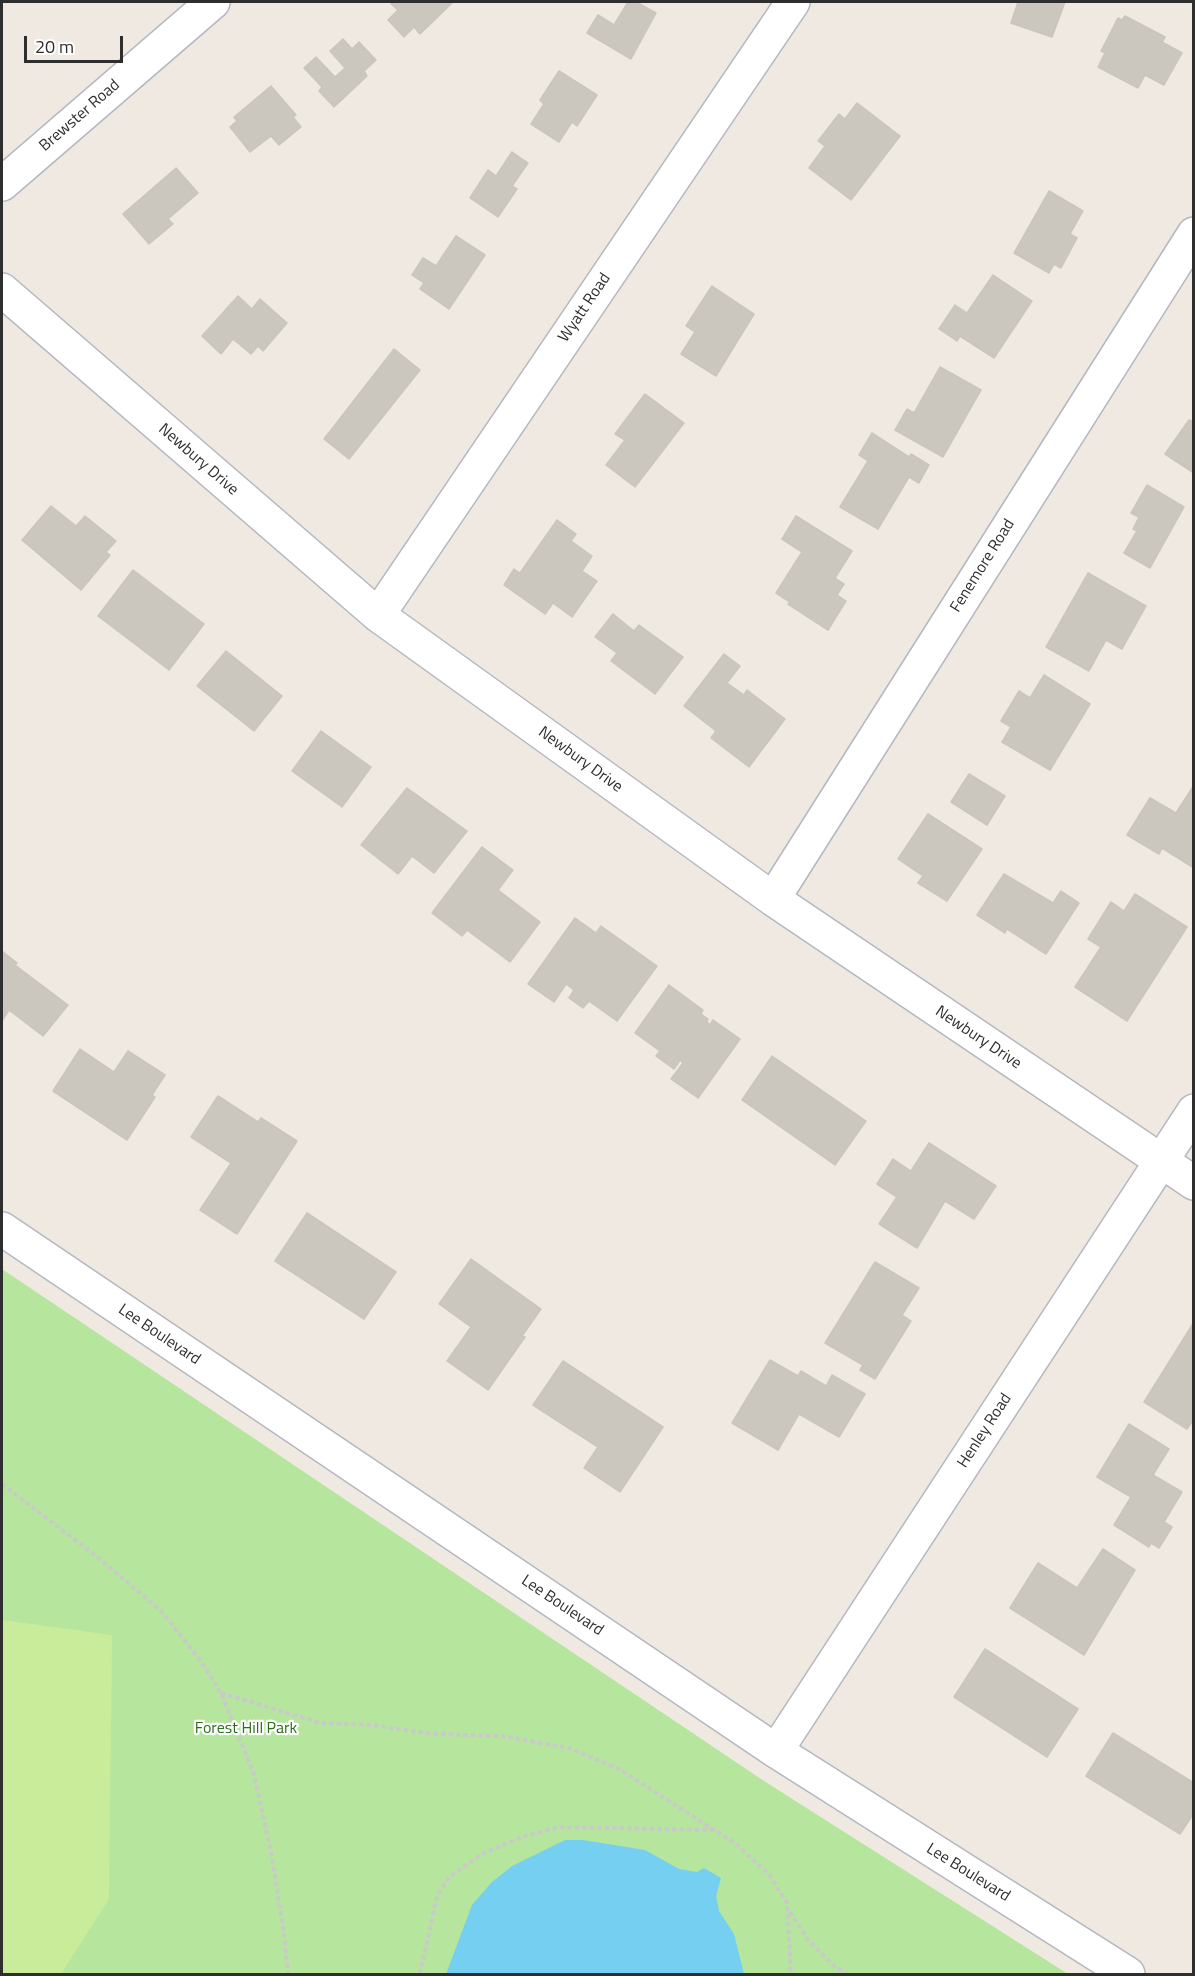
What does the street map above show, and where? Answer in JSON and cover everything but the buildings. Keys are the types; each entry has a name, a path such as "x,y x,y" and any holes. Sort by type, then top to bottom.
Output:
{"street":[{"name":"Brewster Road","path":"2,184 213,2"},
{"name":"Wyatt Road","path":"378,615 793,2"},
{"name":"Fenemore Road","path":"773,899 1194,234"},
{"name":"Newbury Drive","path":"2,290 378,615 773,899 1194,1183"},
{"name":"Henley Road","path":"776,1751 1194,1111"},
{"name":"Lee Boulevard","path":"2,1229 776,1751 1128,1974"}],"path":[{"path":"2,1484 100,1559 162,1612 200,1660 221,1693 254,1774 272,1858 288,1974"},
{"path":"221,1693 321,1723 372,1725 433,1734 502,1736 569,1748 619,1769 671,1800 736,1844 769,1874 787,1903 791,1974"},
{"path":"420,1974 437,1896 449,1877 482,1854 522,1837 560,1827 714,1830"},
{"path":"788,1909 809,1941 834,1966 848,1974"}],"green space":[{"name":"Forest Hill Park","path":"2,1269 764,1781 1068,1974 2,1974"},
{"path":"2,1620 112,1635 109,1899 61,1974 2,1974"}],"water":[{"path":"565,1840 583,1840 645,1850 679,1869 697,1872 704,1868 721,1878 716,1896 719,1911 734,1934 744,1974 446,1974 472,1905 492,1882 512,1866"}]}
